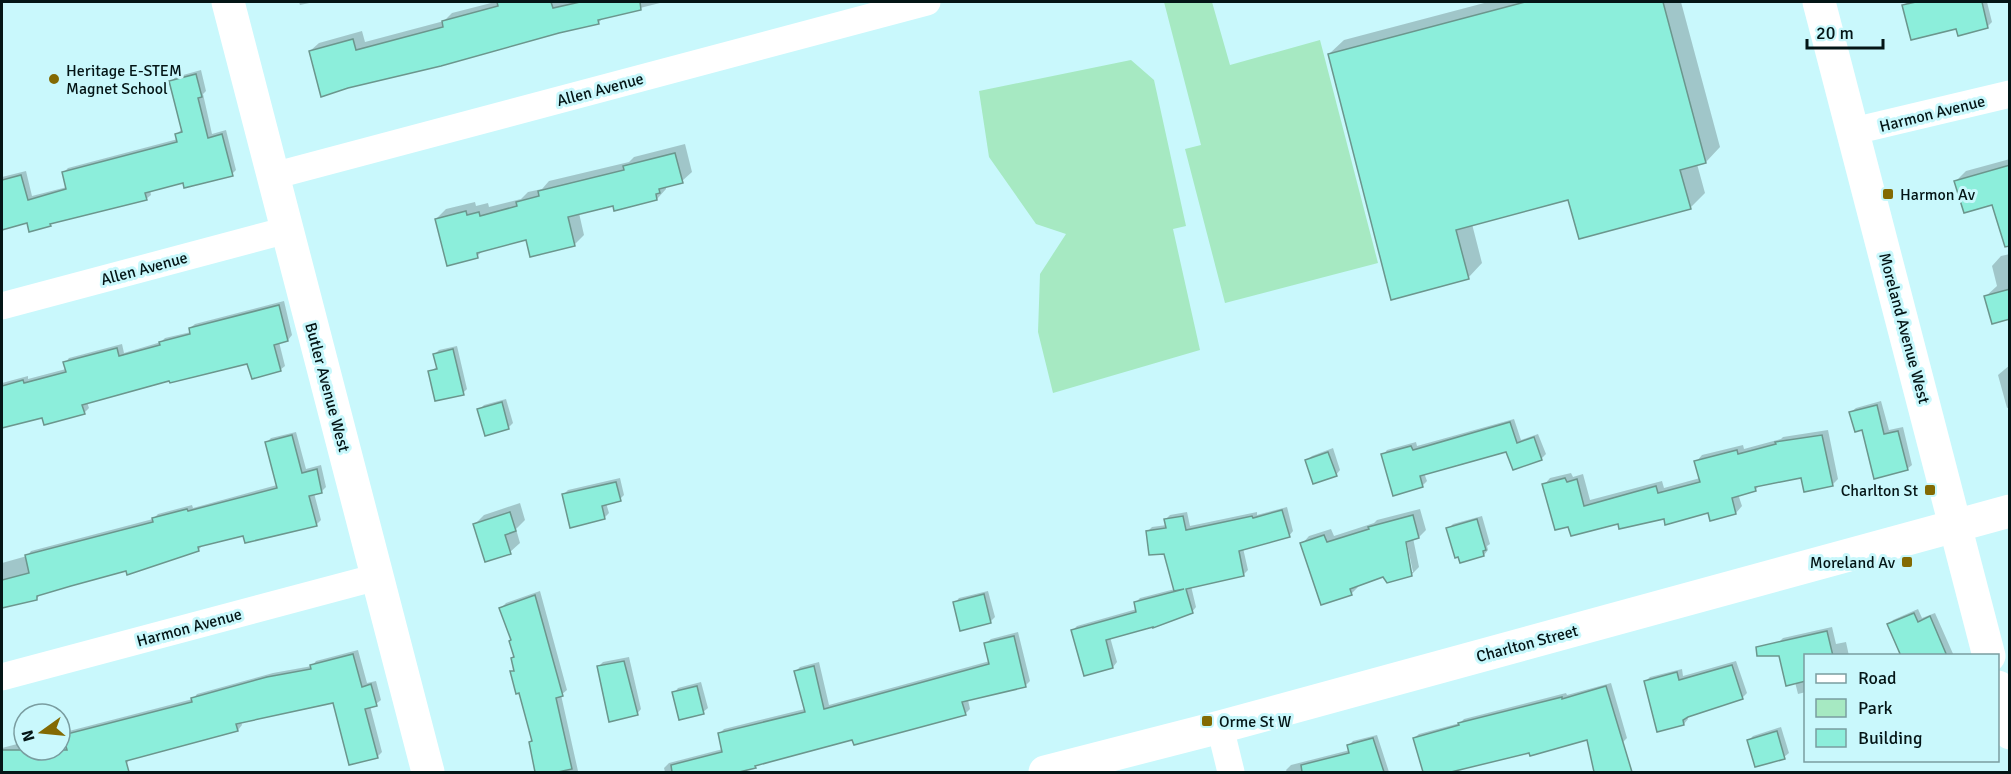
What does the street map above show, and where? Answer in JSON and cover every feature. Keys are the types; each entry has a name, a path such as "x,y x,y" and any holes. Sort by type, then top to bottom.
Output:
{"street":[{"name":"Butler Avenue West","path":"228,2 428,772"},
{"name":"Allen Avenue","path":"273,176 927,2"},
{"name":"Moreland Avenue West","path":"1820,2 1988,654"},
{"name":"Harmon Avenue","path":"1854,131 2010,94"},
{"name":"Allen Avenue","path":"2,306 287,230"},
{"name":"Charlton Street","path":"1045,772 2010,511"},
{"name":"Harmon Avenue","path":"2,677 377,577"},
{"path":"1999,691 2010,733"},
{"path":"1221,726 1231,772"}],"green space":[{"path":"1164,2 1212,2 1230,65 1320,40 1378,263 1225,303 1185,149 1201,145"},
{"path":"1131,60 1154,80 1186,226 1173,229 1200,350 1053,393 1038,332 1040,274 1066,234 1036,224 989,157 979,91"}],"building":[{"path":"497,2 551,2 553,8 580,2 640,2 641,10 598,20 599,24 348,88 321,97 309,51 353,39 356,50 443,27 442,21 498,6"},
{"path":"1525,2 1663,2 1706,163 1680,170 1691,209 1579,239 1568,200 1456,230 1469,279 1391,300 1328,54"},
{"path":"1916,2 1982,2 1988,28 1958,36 1956,29 1911,40 1902,5"},
{"path":"196,74 202,97 198,98 208,138 222,134 233,176 184,188 183,183 145,193 147,200 50,224 51,226 29,232 27,223 2,230 2,180 21,175 28,200 66,189 62,172 177,142 175,134 182,132 169,81"},
{"path":"675,153 683,183 659,189 660,193 656,194 657,200 614,211 613,206 568,217 575,246 530,257 526,240 477,253 478,258 447,266 435,219 466,211 467,215 479,212 480,216 517,206 516,202 539,196 538,191 624,170 623,166"},
{"path":"2010,165 2010,246 2005,247 1992,205 1964,213 1954,181"},
{"path":"2010,289 2010,319 1992,324 1984,296"},
{"path":"279,305 288,341 274,345 281,371 252,379 247,364 170,383 169,381 82,405 85,414 44,425 42,418 2,428 2,386 66,372 63,362 117,348 119,356 190,334 189,328"},
{"path":"453,349 464,395 435,401 428,371 437,369 433,354"},
{"path":"502,402 509,429 485,436 477,409"},
{"path":"1877,405 1884,434 1898,431 1908,470 1874,479 1862,430 1855,432 1849,412"},
{"path":"1510,422 1517,443 1534,437 1542,460 1513,470 1506,452 1420,476 1423,487 1393,496 1381,454 1411,446 1413,450"},
{"path":"292,435 302,473 317,469 322,493 309,496 317,526 245,543 243,536 198,547 199,551 127,575 126,571 37,596 37,600 2,608 2,580 29,573 25,555 153,522 152,518 277,488 265,442"},
{"path":"1822,435 1833,486 1804,492 1801,478 1755,487 1756,491 1732,498 1736,514 1710,521 1708,513 1665,525 1664,519 1619,529 1618,524 1571,536 1568,527 1555,530 1542,484 1565,478 1567,482 1577,479 1584,506 1656,486 1658,493 1700,482 1694,461 1737,450 1738,454 1776,444 1775,442"},
{"path":"1328,452 1337,476 1313,484 1305,460"},
{"path":"616,482 621,501 602,506 605,519 570,528 562,494"},
{"path":"1282,510 1290,537 1239,551 1244,576 1186,589 1193,613 1153,628 1106,640 1113,668 1084,676 1071,630 1136,612 1134,602 1184,589 1174,591 1164,554 1149,555 1146,531 1166,528 1164,519 1183,516 1186,530 1252,516 1253,518"},
{"path":"510,512 516,531 505,535 511,554 485,562 473,524"},
{"path":"1413,515 1419,538 1406,542 1412,576 1387,583 1383,577 1350,589 1352,595 1321,605 1300,543 1324,535 1327,542 1369,529 1368,527"},
{"path":"1477,519 1486,550 1483,551 1484,556 1460,563 1458,557 1455,558 1446,528"},
{"path":"984,594 991,623 960,631 953,602"},
{"path":"535,595 563,696 556,698 572,769 558,772 535,772 529,742 532,741 519,693 516,694 510,671 514,671 511,658 514,657 509,641 511,640 499,608"},
{"path":"1914,613 1918,622 1930,616 1946,654 1900,654 1887,624"},
{"path":"1827,631 1833,654 1804,654 1804,682 1786,686 1779,656 1757,656 1756,647"},
{"path":"1014,636 1026,687 962,702 966,715 854,745 852,740 739,772 672,772 671,765 722,752 718,733 805,712 794,671 814,666 824,709 989,664 984,643"},
{"path":"353,654 362,687 371,684 377,706 365,709 378,758 349,765 333,703 236,724 238,731 126,761 129,772 2,772 2,750 12,750 12,762 72,762 72,733 192,702 191,698 267,677 311,669 310,665"},
{"path":"624,661 638,715 609,722 597,666"},
{"path":"1732,665 1743,699 1688,717 1683,720 1684,725 1657,732 1644,681 1677,672 1679,680"},
{"path":"697,686 704,714 679,720 672,692"},
{"path":"1606,686 1632,772 1594,772 1587,740 1530,756 1529,753 1451,772 1423,772 1413,738 1459,725 1458,723 1562,697 1562,699"},
{"path":"1777,731 1785,759 1755,767 1747,740"},
{"path":"1373,738 1384,772 1302,772 1301,765 1349,753 1347,745"}],"place":[{"name":"Heritage E-STEM Magnet School","path":"54,79"},
{"name":"Harmon Av","path":"1888,194"},
{"name":"Charlton St","path":"1930,490"},
{"name":"Moreland Av","path":"1907,562"},
{"name":"Orme St W","path":"1207,721"}]}
